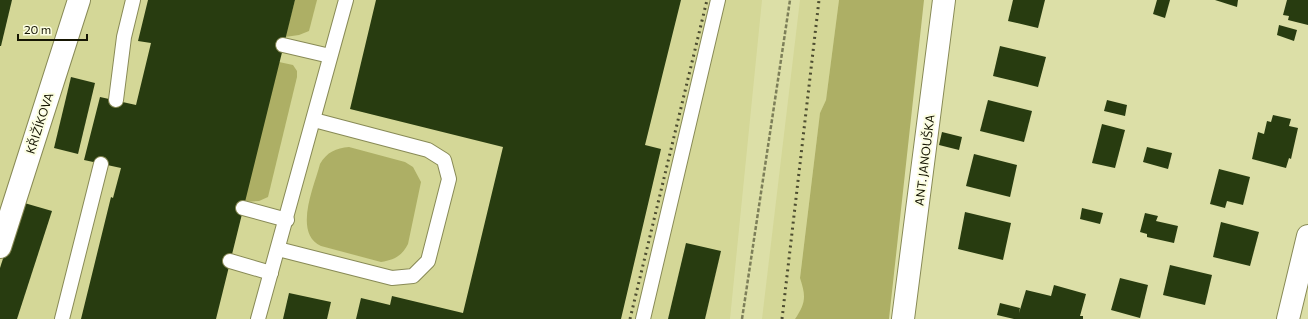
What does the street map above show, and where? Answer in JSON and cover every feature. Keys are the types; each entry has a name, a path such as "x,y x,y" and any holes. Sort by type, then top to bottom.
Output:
{"street":[{"name":"KŘIŽÍKOVA","path":"0,247 79,0"},
{"name":"ANT. JANOUŠKA","path":"903,319 944,0"},
{"path":"1288,319 1308,236"}],"lane":[{"path":"116,100 124,37 133,0"},
{"path":"258,319 346,0"},
{"path":"643,319 718,0"},
{"path":"283,45 330,56"},
{"path":"278,249 392,278 413,276 428,261 449,179 444,160 428,150 314,120"},
{"path":"62,319 101,164"},
{"path":"243,208 286,220"},
{"path":"230,261 271,273"}],"path":[{"path":"742,319 790,0"}],"shaded area":[{"path":"0,0 762,0 730,319 0,319"},
{"path":"295,0 317,0 309,31 299,35 285,37"},
{"path":"800,0 839,0 826,100 820,113 800,277 805,293 803,307 795,319 762,319"},
{"path":"839,0 924,0 889,319 795,319 804,299 800,278 820,113 826,100"},
{"path":"279,62 293,65 297,71 297,77 268,197 259,201 244,202"},
{"path":"349,147 405,162 413,167 421,182 408,244 403,252 394,259 381,262 321,246 313,240 308,231 307,220 310,197 320,164 332,151"}],"building":[{"path":"0,0 12,0 1,46 0,46"},
{"path":"148,0 295,0 216,319 81,319 111,197 113,198 121,168 84,160 100,97 136,105 151,43 138,41"},
{"path":"376,0 681,0 645,145 661,149 621,319 356,319 361,298 390,305 392,296 463,313 503,147 350,109"},
{"path":"1013,0 1045,0 1038,28 1008,21"},
{"path":"1157,0 1170,0 1165,18 1153,14"},
{"path":"1215,0 1238,0 1237,7"},
{"path":"1287,0 1308,0 1308,25 1288,20 1289,16 1283,15"},
{"path":"1279,25 1297,30 1294,41 1277,35"},
{"path":"1000,46 1046,57 1038,87 993,76"},
{"path":"71,77 95,83 78,154 54,148"},
{"path":"988,100 1032,111 1024,142 980,131"},
{"path":"1107,100 1127,105 1125,116 1104,111"},
{"path":"1273,115 1291,119 1289,126 1298,128 1291,159 1289,158 1286,168 1252,159 1258,132 1264,134 1267,121 1271,122"},
{"path":"1102,124 1125,130 1115,168 1092,163"},
{"path":"942,132 962,137 959,150 939,145"},
{"path":"1147,147 1172,153 1168,169 1143,162"},
{"path":"974,154 1017,165 1010,197 966,186"},
{"path":"1219,169 1250,177 1243,205 1227,201 1225,208 1210,204"},
{"path":"21,202 52,211 17,319 0,319 0,268"},
{"path":"1082,208 1103,213 1100,224 1080,219"},
{"path":"965,212 1011,223 1003,260 958,249"},
{"path":"1145,213 1158,216 1156,221 1178,226 1174,243 1147,237 1147,234 1140,232"},
{"path":"1221,222 1259,232 1250,266 1213,257"},
{"path":"686,243 721,251 705,319 668,319"},
{"path":"1170,265 1212,275 1205,305 1163,295"},
{"path":"1120,278 1148,285 1140,318 1111,310"},
{"path":"1054,285 1086,294 1080,316 1083,316 1083,319 1014,319 997,315 1000,303 1020,308 1019,313 1026,290 1051,296"},
{"path":"289,293 331,302 327,319 283,319"}],"railway":[{"path":"630,319 707,0"},
{"path":"782,319 819,0"}]}
